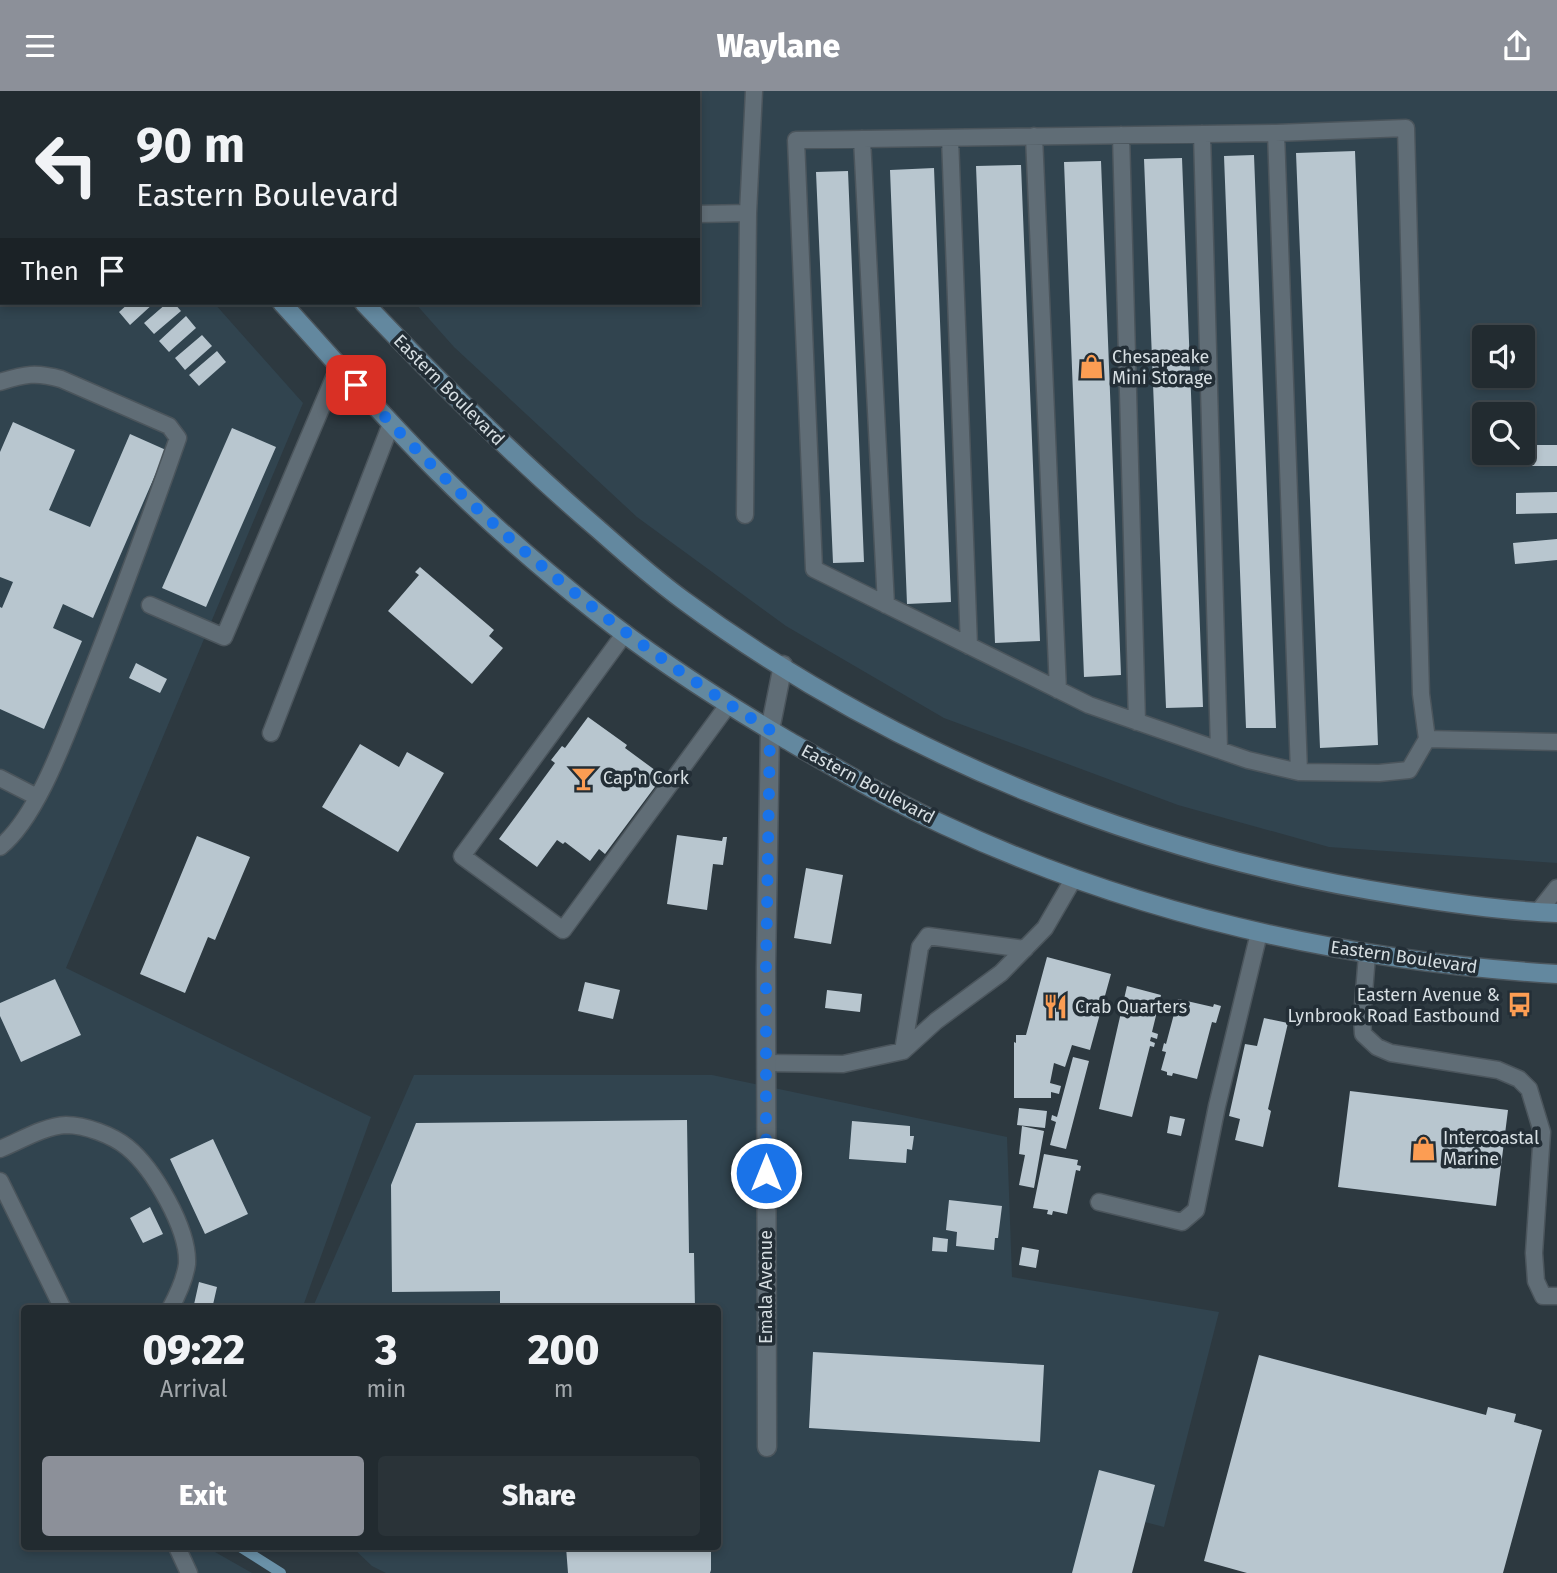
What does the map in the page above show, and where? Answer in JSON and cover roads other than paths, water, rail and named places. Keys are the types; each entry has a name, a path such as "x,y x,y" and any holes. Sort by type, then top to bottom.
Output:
{"main road":[{"name":"Eastern Boulevard","path":"284,305 391,424 511,540 625,633 728,705 864,786 945,826 1074,878 1142,901 1259,933 1367,955 1557,974"},
{"name":"Eastern Boulevard","path":"366,305 450,393 545,484 682,599 854,709 938,752 1028,792 1121,827 1236,863 1351,888 1459,904 1557,913"}],"street":[{"name":"Emala Avenue","path":"766,1447 766,1063 770,730 783,666"}],"lane":[{"path":"745,515 748,213 754,91"},
{"path":"1406,128 1421,694 1427,739 1409,770 1379,773 1299,772 1248,760 1089,705 814,569 796,140 1276,133 1406,128"},
{"path":"1276,133 1299,772"},
{"path":"1202,134 1219,750"},
{"path":"1121,135 1137,722"},
{"path":"1034,136 1058,690"},
{"path":"950,138 970,646"},
{"path":"862,139 886,605"},
{"path":"700,214 748,213"},
{"path":"150,605 224,637 339,366"},
{"path":"0,381 25,374 43,374 61,379 169,426 178,438 134,564 55,764 37,796 0,847"},
{"path":"271,733 391,424"},
{"path":"625,633 462,856 563,930 728,705"},
{"path":"1427,739 1557,742"},
{"path":"0,779 37,796"},
{"path":"766,1063 844,1064 903,1051 936,1021 1002,973 1045,928 1074,878"},
{"path":"1538,912 1557,888"},
{"path":"1098,1202 1182,1222 1196,1210 1217,1106 1259,933"},
{"path":"903,1051 920,947 928,936 1025,949"},
{"path":"1367,955 1363,1034 1377,1047 1391,1053 1498,1070 1519,1079 1530,1089 1542,1132 1534,1253 1536,1281 1543,1296 1557,1296"},
{"path":"0,1149 66,1125 104,1134 125,1145 142,1161 171,1206 186,1249 187,1266 172,1305"},
{"path":"0,1181 61,1305"},
{"path":"178,1550 189,1573"}],"waterway":[{"path":"245,1550 281,1573"}],"place":[{"name":"Chesapeake Mini Storage","path":"1092,367"},
{"name":"Cap'n Cork","path":"583,778"},
{"name":"Eastern Avenue & Lynbrook Road Eastbound","path":"1520,1005"},
{"name":"Crab Quarters","path":"1055,1007"},
{"name":"Intercoastal Marine","path":"1423,1148"}]}
